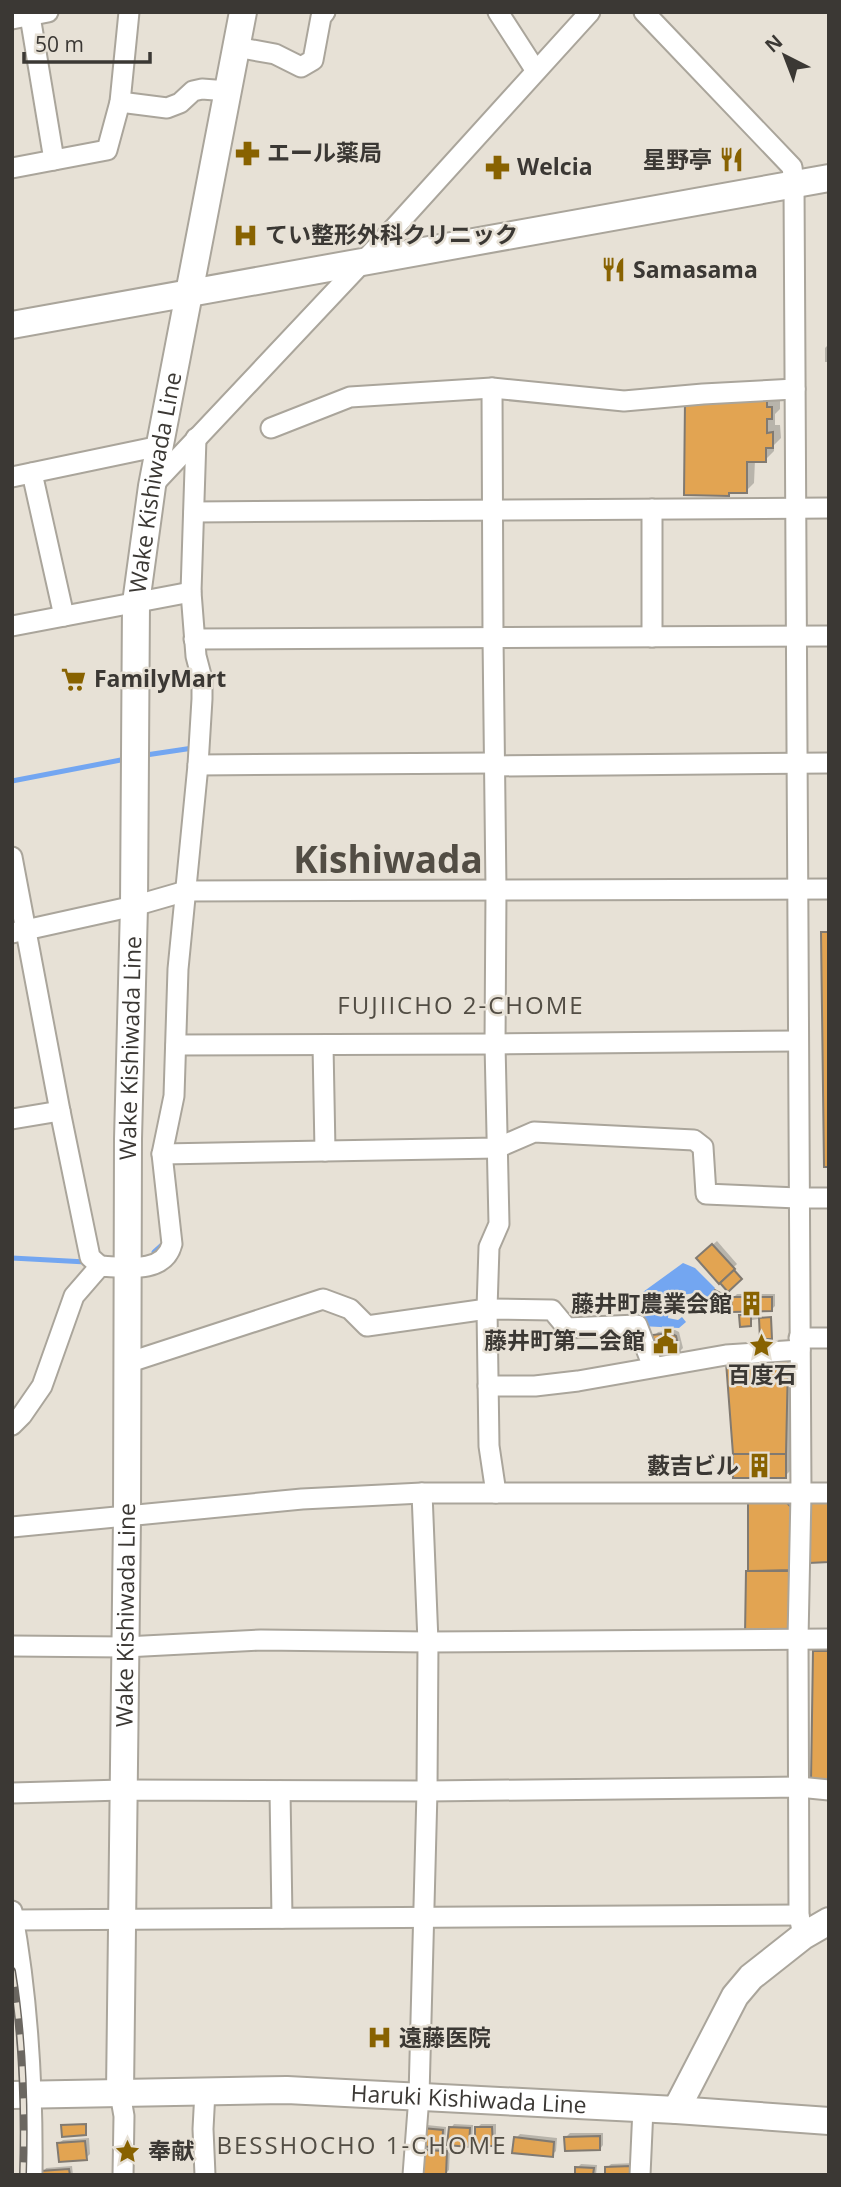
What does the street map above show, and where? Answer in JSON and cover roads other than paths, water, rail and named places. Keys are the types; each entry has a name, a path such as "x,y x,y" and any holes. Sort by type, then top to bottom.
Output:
{"main road":[{"name":"Wake Kishiwada Line","path":"120,2094 135,603 152,486 243,12"},
{"path":"12,325 829,178"},
{"path":"676,2110 735,1996 801,1925 829,1921"},
{"name":"Haruki Kishiwada Line","path":"22,2095 287,2090 643,2108 829,2121"}],"street":[{"path":"12,168 107,150 120,102 129,12"},
{"path":"236,47 275,54 301,66 313,60 321,17 325,12"},
{"path":"498,12 536,71"},
{"path":"152,486 363,261 590,12"},
{"path":"32,2175 22,2095 23,1984 13,1915 122,1919 424,1918 801,1925 796,890 798,636 794,184 792,167 644,12"},
{"path":"30,16 54,160"},
{"path":"120,102 167,108 180,103 193,91 228,91"},
{"path":"271,428 350,397 492,388 624,401 795,389"},
{"path":"492,388 495,1044 499,1224 489,1247 487,1309 489,1446 496,1493"},
{"path":"12,857 20,932 90,1256 100,1266 155,1265 170,1253 172,1244 162,1154 174,1096 178,969 198,765 202,679 196,656 191,592 195,438"},
{"path":"12,477 160,446"},
{"path":"33,473 64,616"},
{"path":"194,512 829,508"},
{"path":"652,509 652,637"},
{"path":"12,626 191,592"},
{"path":"194,639 829,636"},
{"path":"198,765 829,763"},
{"path":"20,932 186,891 829,889"},
{"path":"176,1045 797,1041"},
{"path":"323,1045 325,1151"},
{"path":"12,1119 60,1111"},
{"path":"162,1154 497,1148 534,1132 694,1140 703,1147 706,1194 829,1198"},
{"path":"12,1425 42,1386 74,1296 100,1266"},
{"path":"127,1363 323,1299 350,1309 366,1326 487,1309 552,1310 567,1328 637,1325 653,1367"},
{"path":"488,1386 535,1386 578,1381 829,1338"},
{"path":"12,1527 302,1499 422,1493 829,1493"},
{"path":"413,2175 419,2096 427,1791 428,1642 422,1493"},
{"path":"12,1646 125,1647 261,1640 428,1642 829,1639"},
{"path":"12,1793 123,1790 427,1791 799,1787 829,1790"},
{"path":"280,1790 282,1918"},
{"path":"205,2091 205,2175"},
{"path":"120,2094 124,2116 123,2175"},
{"path":"640,2175 643,2108"}],"water":[{"path":"683,1263 695,1268 715,1288 705,1306 695,1314 690,1309 697,1303 695,1293 682,1295 669,1308 668,1318 678,1320 682,1317 686,1322 679,1328 641,1326 643,1292"}],"waterway":[{"path":"146,755 193,748"},
{"path":"12,781 126,759"},
{"path":"154,1252 164,1243"},
{"path":"12,1258 86,1262"}],"railway":[{"path":"12,1971 22,2073 23,2175"}],"place":[{"name":"エール薬局","path":"247,153"},
{"name":"星野亭","path":"732,160"},
{"name":"Welcia","path":"497,167"},
{"name":"てい整形外科クリニック","path":"245,235"},
{"name":"Samasama","path":"613,270"},
{"name":"FamilyMart","path":"74,679"},
{"name":"藤井町農業会館","path":"752,1304"},
{"name":"藤井町第二会館","path":"665,1341"},
{"name":"百度石","path":"762,1345"},
{"name":"藪吉ビル","path":"759,1466"},
{"name":"遠藤医院","path":"379,2038"},
{"name":"奉献","path":"128,2151"}],"district":[{"name":"Kishiwada","path":"388,860"},
{"name":"FUJIICHO 2-CHOME","path":"461,1006"},
{"name":"BESSHOCHO 1-CHOME","path":"362,2146"}]}
